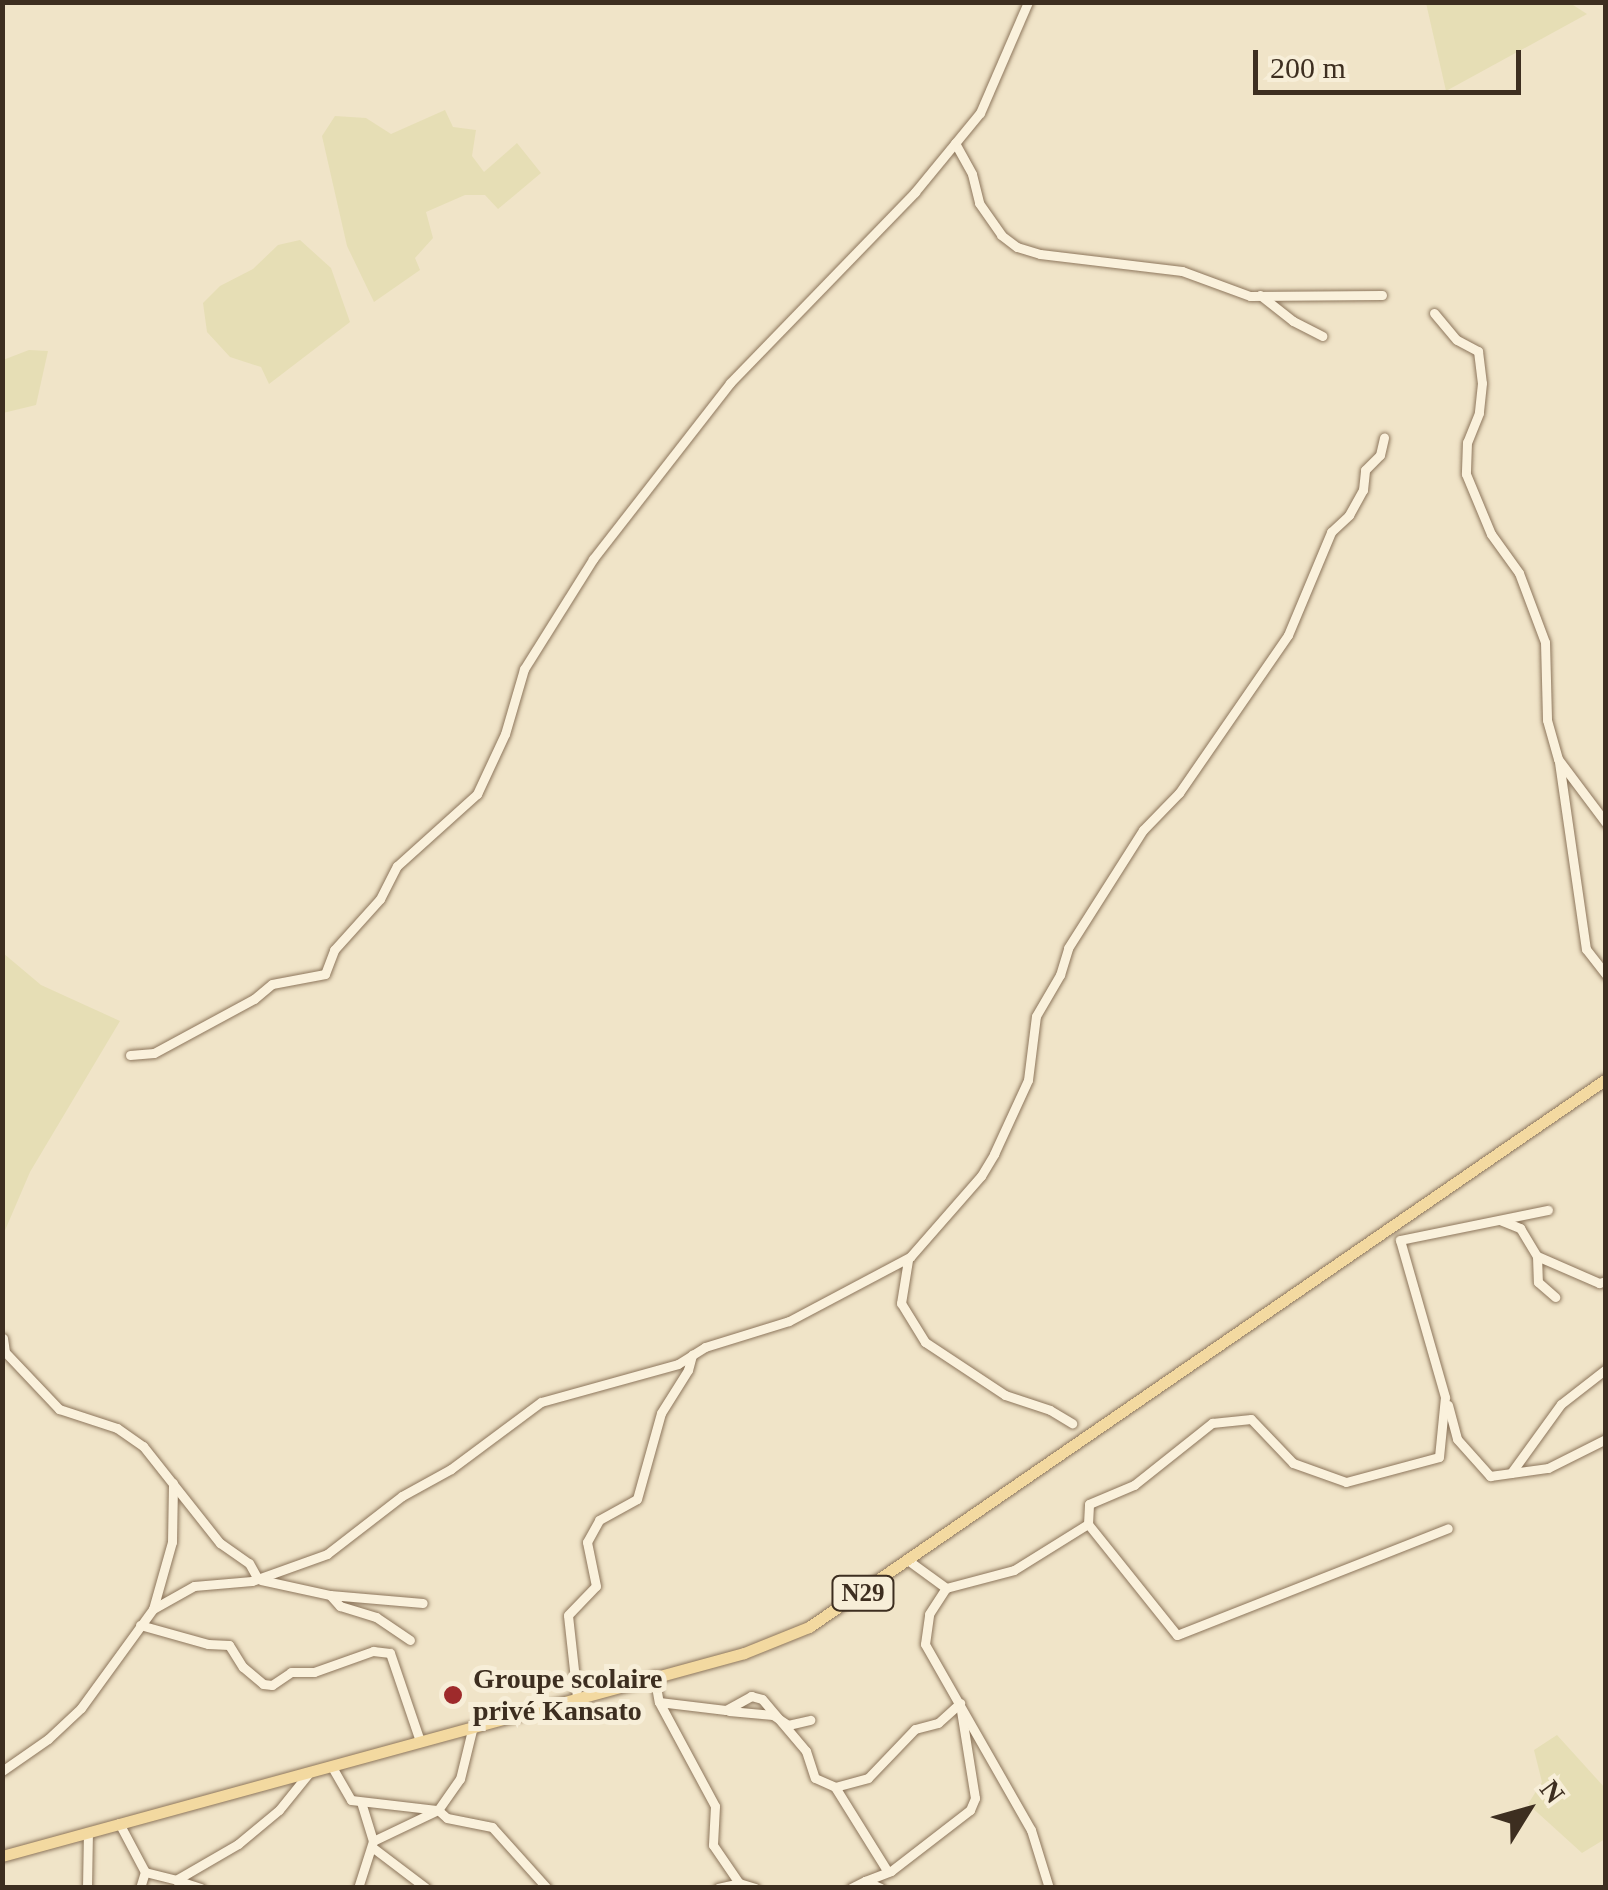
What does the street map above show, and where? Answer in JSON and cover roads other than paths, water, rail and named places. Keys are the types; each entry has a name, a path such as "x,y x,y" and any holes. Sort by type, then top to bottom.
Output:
{"main road":[{"name":"N29","path":"2,1856 744,1653 809,1627 1606,1079"}],"street":[{"path":"130,1055 154,1053 254,999 272,984 325,974 334,950 380,900 397,866 477,794 493,765 524,670 593,559 730,384 915,192 955,143 993,89 1028,2"},
{"path":"955,143 972,174 980,203 1001,234 1017,247 1040,254 1182,271 1246,295 1382,295"},
{"path":"1260,295 1284,315 1322,336"},
{"path":"1434,312 1457,340 1478,351 1483,367 1479,413 1464,458 1466,474 1491,534 1520,573 1545,642 1547,720 1558,759 1586,949 1606,976"},
{"path":"2,1770 48,1739 82,1708 153,1609 194,1586 258,1580 342,1548 402,1496 450,1469 542,1402 678,1364 705,1347 789,1322 910,1258 988,1165 1028,1080 1036,1016 1060,975 1068,948 1142,830 1179,793 1288,635 1331,532 1348,515 1363,490 1365,470 1380,455 1384,437"},
{"path":"1558,759 1606,823"},
{"path":"1378,1234 1400,1240 1492,1218 1548,1210"},
{"path":"1492,1218 1520,1228 1536,1256 1538,1282 1555,1297"},
{"path":"1400,1240 1457,1439 1490,1476 1548,1468 1606,1439"},
{"path":"1536,1256 1599,1283 1606,1281"},
{"path":"910,1258 902,1303 924,1342 1004,1395 1050,1410 1072,1423"},
{"path":"3,1338 5,1352 58,1408 118,1428 143,1446 220,1543 249,1563 258,1580 330,1596 423,1603"},
{"path":"577,1697 568,1615 596,1586 587,1542 599,1520 637,1499 661,1413 688,1370 692,1355"},
{"path":"1511,1473 1560,1404 1606,1369"},
{"path":"1445,1398 1439,1457 1346,1482 1292,1462 1251,1419 1212,1423 1134,1486 1089,1504 1088,1524 1177,1635 1448,1528"},
{"path":"153,1609 172,1542 172,1481"},
{"path":"1049,1888 1031,1830 925,1644 929,1614 946,1588 1014,1570 1088,1524"},
{"path":"909,1560 946,1588"},
{"path":"330,1596 340,1606 376,1618 410,1640"},
{"path":"140,1625 208,1644 228,1645 243,1667 263,1684 272,1685 291,1672 314,1672 373,1652 390,1653 420,1741"},
{"path":"654,1676 659,1702 715,1806 713,1845 739,1882 754,1888"},
{"path":"726,1710 752,1696 762,1699 806,1751 815,1778 835,1787 888,1872"},
{"path":"659,1702 773,1715 788,1725 810,1720"},
{"path":"835,1787 868,1778 915,1729 938,1723 960,1703"},
{"path":"852,1888 888,1872 970,1810 975,1798 960,1703"},
{"path":"372,1844 438,1810 460,1780 472,1730"},
{"path":"332,1766 352,1800 438,1810 447,1818 492,1827 504,1835 547,1888"},
{"path":"176,1880 238,1844 278,1810 311,1771"},
{"path":"358,1888 372,1844 361,1802"},
{"path":"120,1823 145,1872 140,1888"},
{"path":"86,1888 88,1833"},
{"path":"372,1844 426,1888"},
{"path":"145,1872 201,1888"},
{"path":"865,1881 881,1888"},
{"path":"718,1888 739,1882"}],"place":[{"name":"Groupe scolaire privé Kansato","path":"453,1695"}]}
